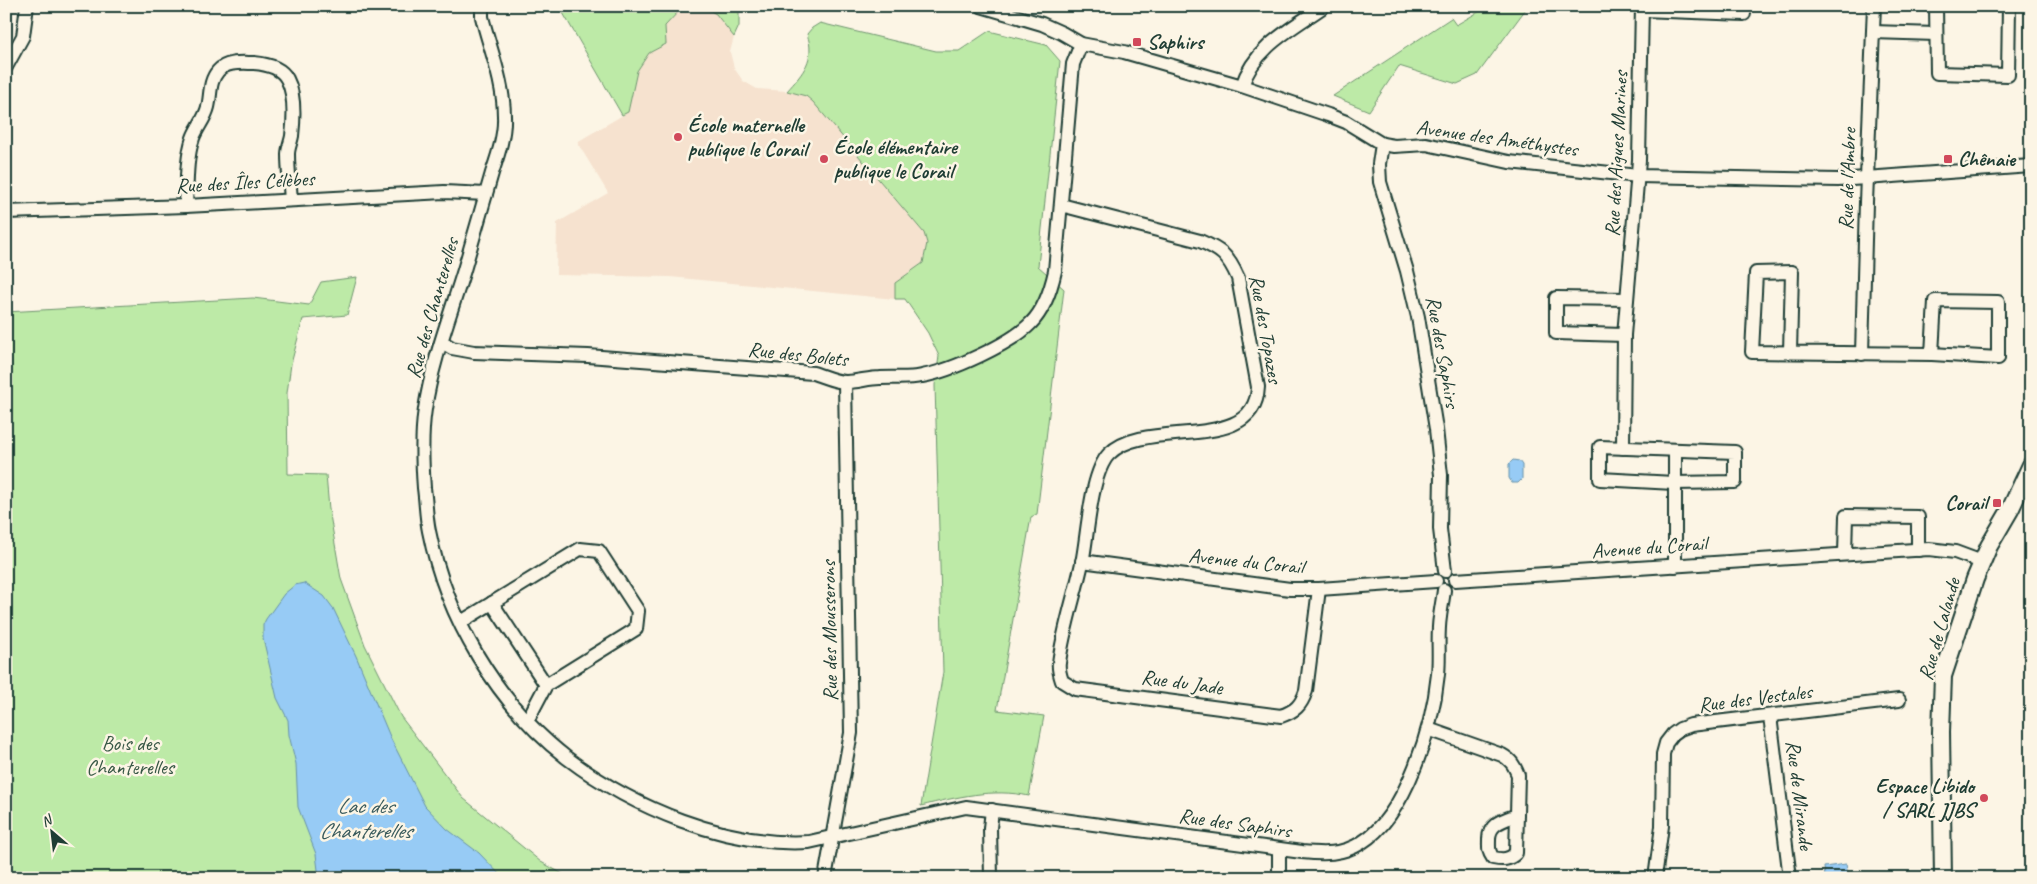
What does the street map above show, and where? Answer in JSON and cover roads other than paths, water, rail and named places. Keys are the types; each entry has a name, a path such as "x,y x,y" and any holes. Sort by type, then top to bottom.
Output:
{"street":[{"path":"6,68 23,36 27,6"},
{"name":"Rue des Chanterelles","path":"482,6 482,17 497,73 504,116 503,132 431,377 422,439 422,465 428,529 437,564 448,595 487,672 511,705 548,744 581,769 622,795 675,818 720,832 784,844 809,842 832,837"},
{"name":"Avenue des Améthystes","path":"981,6 1042,24 1062,32 1081,44 1124,52 1242,86 1328,115 1346,122 1382,144 1394,146 1426,144 1509,162 1638,176 1838,180 2031,166"},
{"path":"1242,86 1255,60 1271,43 1324,6"},
{"name":"Rue des Aigues Marines","path":"1623,448 1624,335 1638,176 1642,8 1744,14 1744,6"},
{"name":"Rue de l'Ambre","path":"1862,354 1874,6"},
{"path":"1936,6 1938,73 2008,75 2009,6"},
{"path":"1873,32 1936,34"},
{"name":"Rue des Bolets","path":"442,342 452,348 474,352 588,356 812,373 845,382 879,378 907,378 937,373 1002,343 1032,322 1041,309 1052,286 1073,64 1081,44"},
{"path":"186,206 187,172 193,138 204,119 212,81 218,70 228,64 240,62 263,64 277,68 286,77 290,88 293,119 292,136 288,152 291,200"},
{"name":"Rue des Saphirs","path":"1382,144 1379,164 1380,182 1407,271 1418,317 1436,429 1440,475 1440,529 1445,571"},
{"name":"Rue des Îles Célèbes","path":"6,212 186,206 444,192 486,194"},
{"name":"Rue des Topazes","path":"1061,205 1200,241 1219,249 1231,261 1238,278 1258,387 1258,399 1253,410 1236,424 1132,441 1110,453 1098,473 1082,561"},
{"path":"1790,352 1792,272 1756,273 1752,352 1932,354 1998,358 1998,302 1935,301 1932,354"},
{"path":"1624,335 1556,333 1556,298 1626,299"},
{"name":"Rue des Mousserons","path":"825,878 851,733 845,382"},
{"path":"1600,447 1676,450 1735,452 1735,482 1674,483 1600,480 1600,447"},
{"path":"1675,566 1674,483 1676,450"},
{"name":"Rue de Lalande","path":"1944,878 1941,732 1943,676 1982,562 2010,510 2031,465"},
{"path":"1845,554 1846,516 1918,517 1918,550"},
{"path":"461,622 580,549 599,551 638,611 636,629 546,685 527,721"},
{"name":"Avenue du Corail","path":"1456,580 1918,550 1945,550 1982,562"},
{"name":"Avenue du Corail","path":"1082,561 1290,589 1440,586"},
{"name":"Rue du Jade","path":"1082,561 1059,664 1062,681 1068,686 1281,716 1294,712 1302,703 1306,691 1319,589"},
{"path":"1445,571 1453,574 1456,580 1452,588 1440,586 1438,575 1445,571"},
{"name":"Rue des Saphirs","path":"832,837 966,807 1326,854 1360,844 1377,831 1401,797 1428,729 1438,673 1440,586"},
{"path":"492,603 546,685"},
{"name":"Rue des Vestales","path":"1655,878 1662,826 1663,754 1666,743 1680,729 1691,725 1899,700"},
{"name":"Rue de Mirande","path":"1770,716 1790,878"},
{"path":"1428,729 1509,759 1518,775 1516,815"},
{"path":"991,878 990,828 992,810"},
{"path":"1279,849 1279,878"}],"water":[{"path":"1513,460 1519,461 1522,465 1522,479 1518,483 1512,483 1509,478 1509,464"},
{"name":"Lac des Chanterelles","path":"304,583 324,596 333,608 356,656 391,739 425,806 447,829 479,853 503,878 319,878 316,854 298,807 296,764 289,735 288,720 277,698 263,638 263,625 284,594 295,585"},
{"path":"1846,864 1848,876 1825,878 1824,867"}],"place":[{"name":"Saphirs","path":"1137,42"},
{"name":"École maternelle publique le Corail","path":"678,137"},
{"name":"École élémentaire publique le Corail","path":"824,159"},
{"name":"Chênaie","path":"1948,159"},
{"name":"Corail","path":"1997,503"},
{"name":"Espace Libido / SARL JJBS","path":"1984,798"}],"park label":[{"name":"Bois des Chanterelles","path":"130,755"}]}
